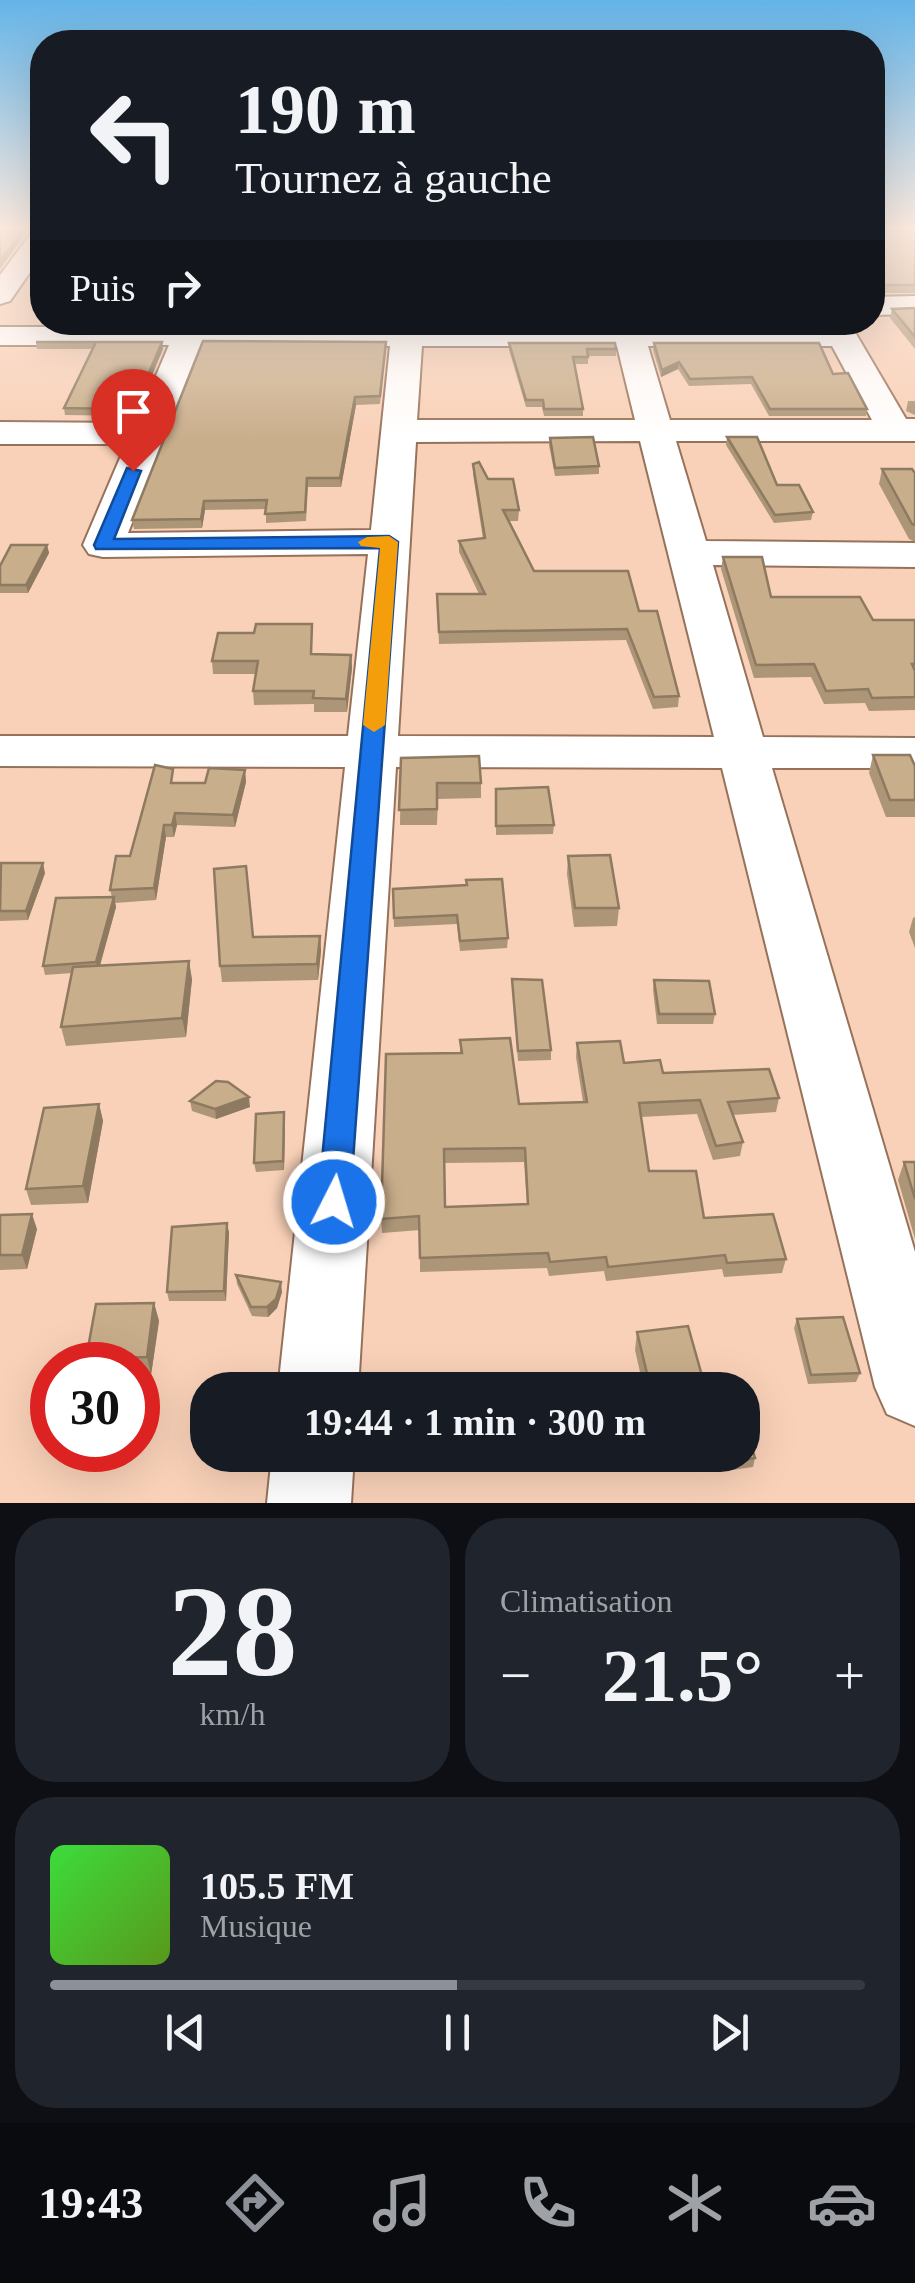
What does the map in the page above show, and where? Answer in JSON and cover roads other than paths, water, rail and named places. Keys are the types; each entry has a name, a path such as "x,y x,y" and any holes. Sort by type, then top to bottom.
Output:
{"street":[{"path":"885,306 915,306"},
{"path":"0,336 224,335"},
{"path":"320,1372 407,335"},
{"path":"629,335 915,1387"},
{"path":"841,335 905,430"},
{"path":"188,336 103,545 389,542"},
{"path":"398,430 905,430"},
{"path":"0,434 148,434"},
{"path":"688,553 915,555"},
{"path":"5,764 372,752 915,753"},
{"path":"308,1503 311,1472"}]}
